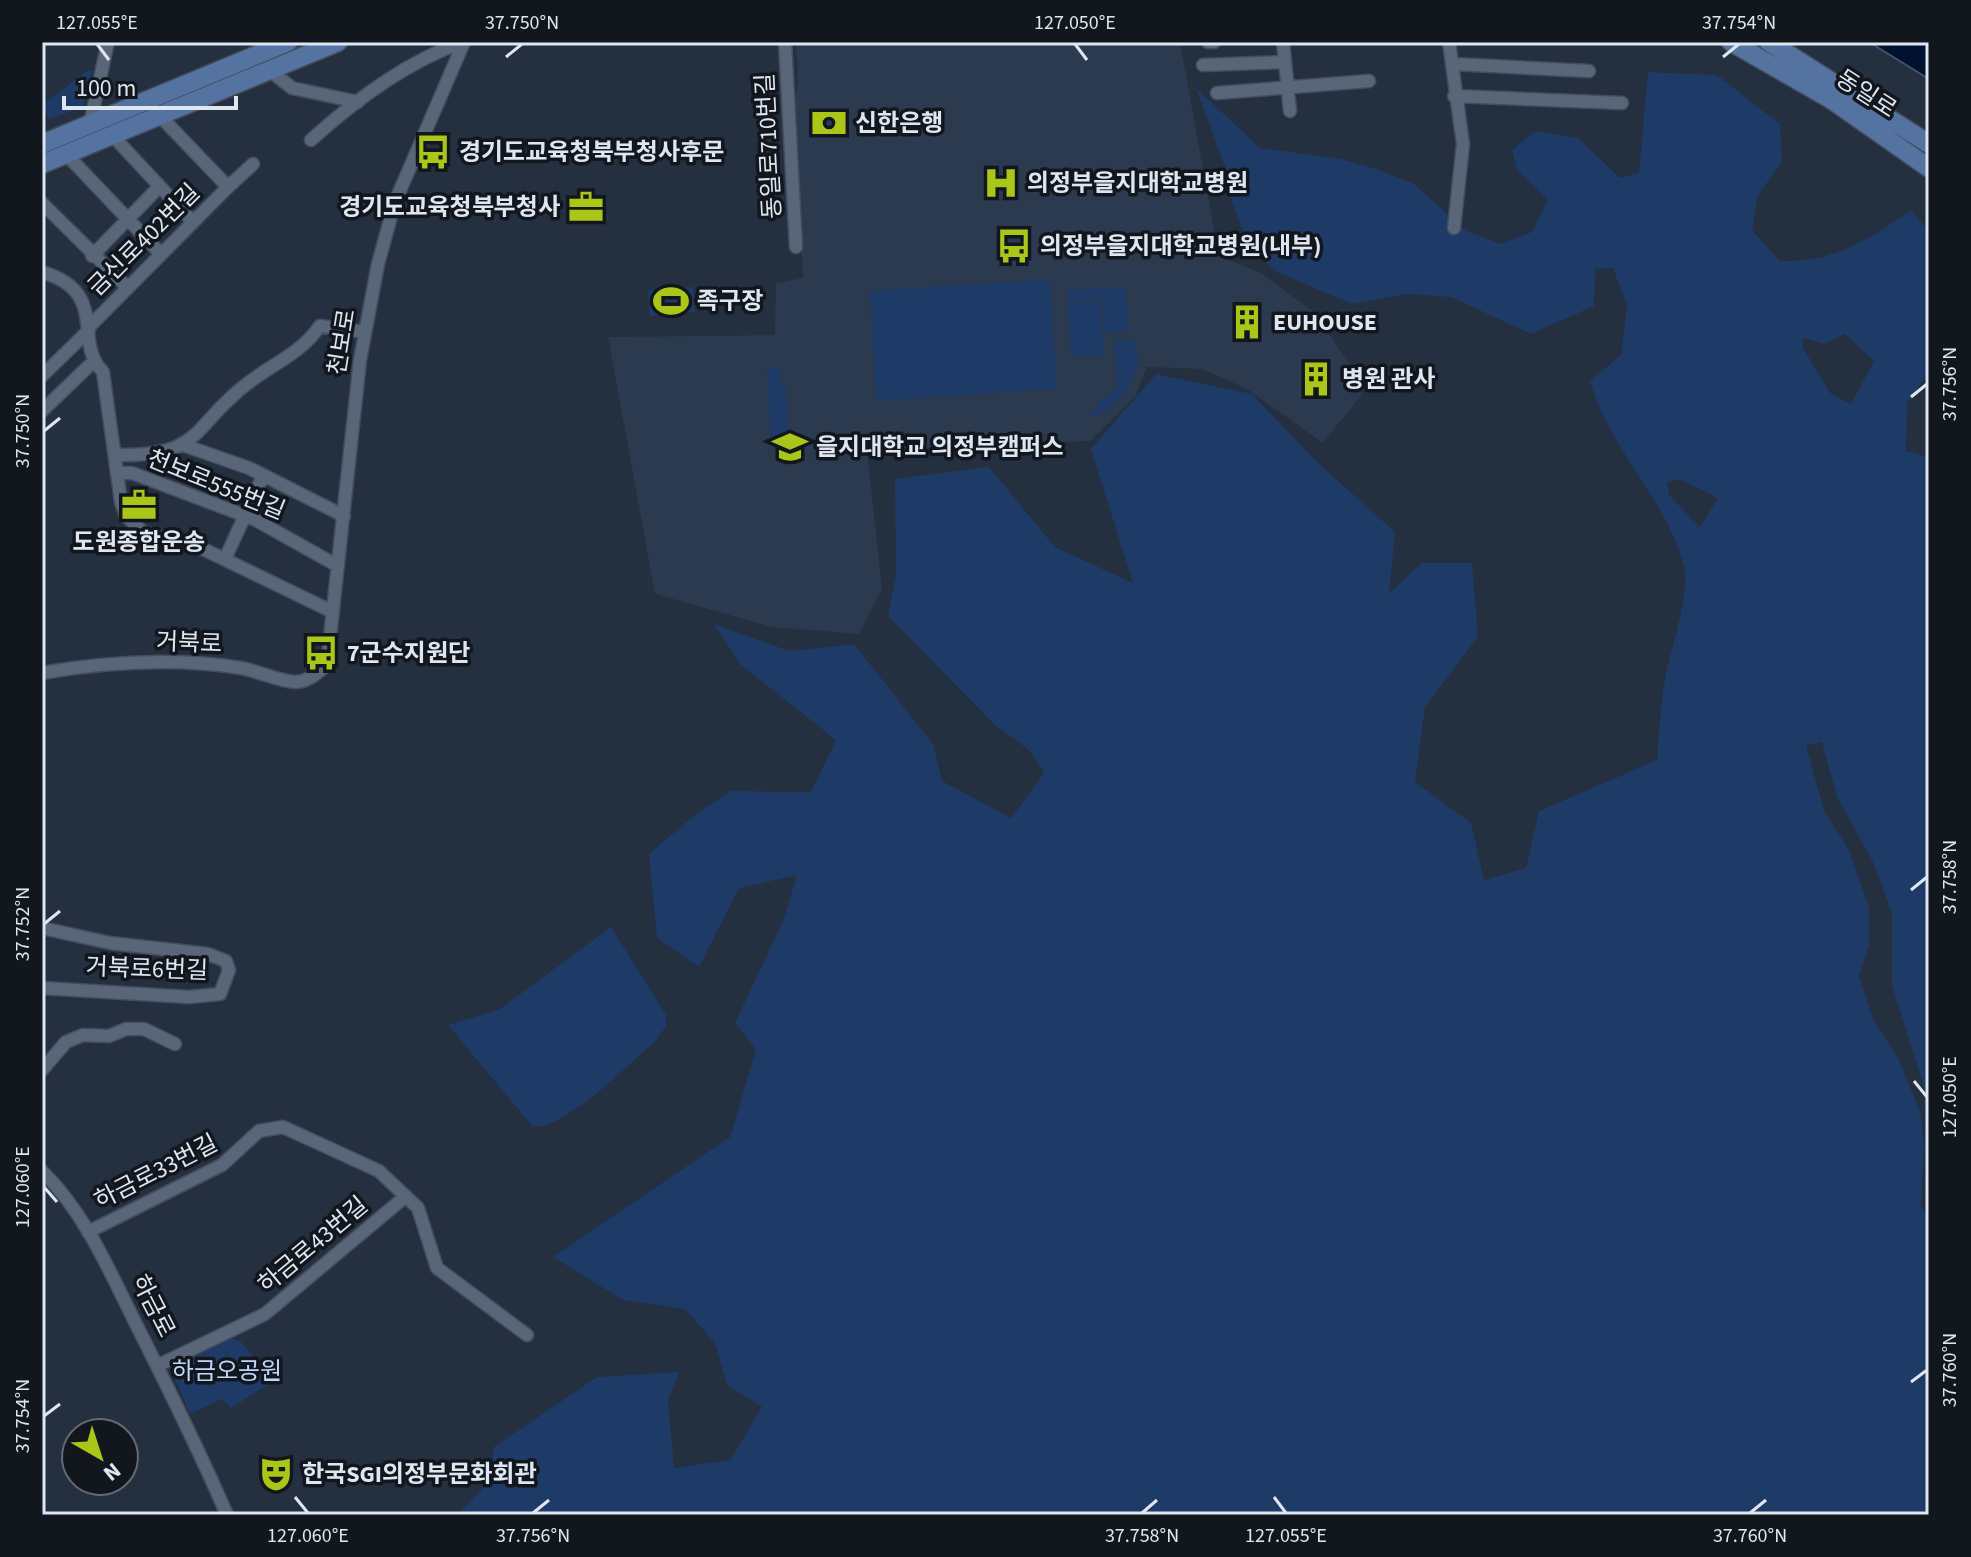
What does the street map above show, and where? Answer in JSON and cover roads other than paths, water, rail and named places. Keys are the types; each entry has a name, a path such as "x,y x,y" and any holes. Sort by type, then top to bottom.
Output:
{"street":[{"path":"90,124 108,42"},
{"path":"42,144 288,42"},
{"path":"42,164 338,42"},
{"path":"311,140 358,102 432,53 463,42"},
{"name":"천보로","path":"327,665 365,332 395,202 463,42"},
{"name":"동일로710번길","path":"785,42 796,247"},
{"path":"1283,42 1290,111"},
{"path":"1449,42 1463,144 1454,228"},
{"name":"동일로","path":"1731,42 1832,100 1929,168"},
{"name":"동일로","path":"1769,42 1929,144"},
{"path":"1203,65 1285,62"},
{"path":"1453,64 1589,71"},
{"path":"269,70 292,88 358,102"},
{"path":"1217,93 1369,81"},
{"path":"1454,96 1622,103"},
{"name":"금신로402번길","path":"42,376 228,187 159,115"},
{"path":"112,135 193,222"},
{"path":"66,154 161,254"},
{"path":"228,187 253,164"},
{"path":"92,256 159,187"},
{"path":"42,203 92,256 128,288"},
{"path":"44,275 74,290 85,306 94,361 103,372 126,516 143,532 225,559 333,612"},
{"path":"115,455 166,453 183,445 245,384 307,344 320,326 365,332"},
{"path":"42,411 94,361"},
{"path":"183,445 220,456 344,516"},
{"name":"천보로555번길","path":"119,473 132,473 244,516 338,566"},
{"path":"225,559 263,476"},
{"name":"거북로","path":"42,673 136,664 206,664 242,668 292,682 305,681 327,665"},
{"name":"거북로6번길","path":"42,928 110,943 208,954 226,961 229,970 220,994 189,997 42,988"},
{"path":"42,1070 66,1042 83,1035 109,1036 126,1029 144,1029 175,1044"},
{"name":"하금로33번길","path":"88,1232 222,1165 235,1157 251,1137 271,1127 298,1133 379,1171 418,1208 437,1268 527,1335"},
{"name":"하금로","path":"42,1171 59,1188 88,1232 159,1365 227,1515"},
{"name":"하금로43번길","path":"159,1365 265,1314 406,1196"}],"place":[{"name":"신한은행","path":"829,123"},
{"name":"경기도교육청북부청사후문","path":"433,152"},
{"name":"의정부을지대학교병원","path":"1001,183"},
{"name":"경기도교육청북부청사","path":"586,207"},
{"name":"의정부을지대학교병원(내부)","path":"1014,246"},
{"name":"족구장","path":"671,301"},
{"name":"EUHOUSE","path":"1247,322"},
{"name":"병원 관사","path":"1316,379"},
{"name":"을지대학교 의정부캠퍼스","path":"790,447"},
{"name":"도원종합운송","path":"139,505"},
{"name":"7군수지원단","path":"321,653"},
{"name":"한국SGI의정부문화회관","path":"276,1474"}],"park label":[{"name":"하금오공원","path":"227,1371"}]}
